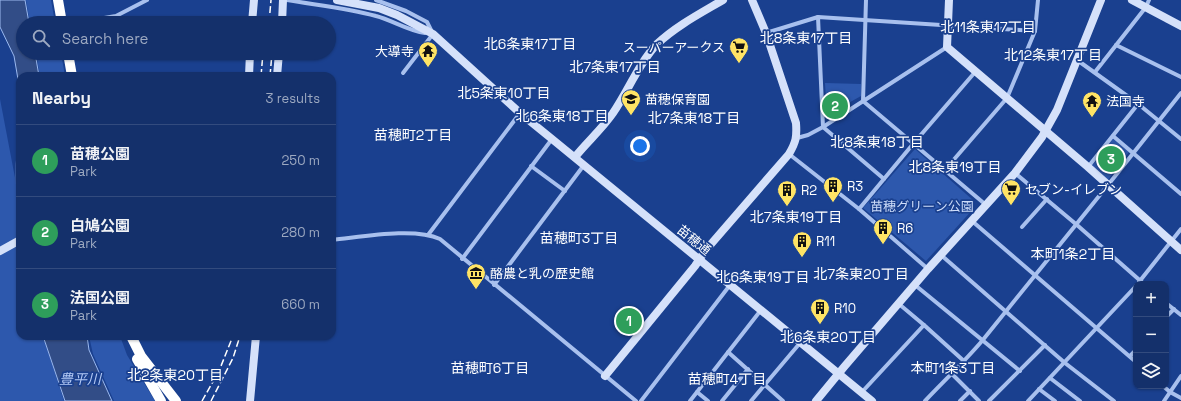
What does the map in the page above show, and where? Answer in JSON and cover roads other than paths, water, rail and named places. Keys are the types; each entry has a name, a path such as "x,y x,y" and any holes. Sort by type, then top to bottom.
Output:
{"highway":[{"path":"58,0 61,16"},
{"path":"69,60 71,72"},
{"path":"127,340 161,401"},
{"path":"133,340 141,356 176,401"}],"street":[{"path":"116,16 147,0"},
{"path":"253,16 254,0"},
{"path":"282,16 283,0"},
{"path":"287,0 309,2 370,14 392,21 416,32 433,34"},
{"name":"苗穂通","path":"337,0 378,8 397,15 433,34 520,113 872,401"},
{"path":"376,0 406,11 427,22 433,34"},
{"path":"575,158 612,115 646,57 657,44 671,33 723,0"},
{"path":"605,376 699,259 789,154 797,138 796,123 766,33 752,0"},
{"path":"863,101 866,0"},
{"path":"949,0 948,47 1088,167 1181,250"},
{"path":"944,171 1007,98 1035,31 1038,0"},
{"path":"816,401 928,269 1015,173 1046,132 1057,110 1101,0"},
{"path":"1132,0 1147,4 1181,26"},
{"path":"1095,72 1147,4"},
{"path":"766,33 818,17 1035,31"},
{"path":"818,17 823,126 884,179"},
{"path":"403,72 433,34"},
{"path":"1116,45 1181,77"},
{"path":"797,138 808,135 823,126 948,47"},
{"path":"248,72 249,60"},
{"path":"277,72 278,60"},
{"path":"1077,60 1138,104 1181,139"},
{"path":"859,209 976,71"},
{"path":"925,401 951,373 965,362 1077,225 1181,93"},
{"path":"863,101 986,205"},
{"path":"1088,167 1138,104"},
{"path":"428,235 520,113"},
{"path":"1113,136 1181,194"},
{"path":"462,259 552,139"},
{"path":"789,154 859,209 928,269"},
{"path":"494,285 584,165"},
{"path":"531,166 565,191"},
{"path":"1015,173 1077,225 1136,281"},
{"path":"1022,227 1046,199"},
{"path":"972,221 1133,359"},
{"path":"1141,281 1181,229"},
{"path":"336,240 420,233 440,239 462,259 636,401"},
{"path":"0,251 16,242"},
{"path":"941,255 1065,363 1114,401"},
{"path":"915,285 1020,371"},
{"path":"641,401 730,286"},
{"path":"1028,401 1133,290"},
{"path":"899,304 965,362"},
{"path":"1169,305 1181,315"},
{"path":"1169,314 1174,309"},
{"path":"690,401 761,310"},
{"path":"862,392 924,325"},
{"path":"250,401 256,340"},
{"path":"751,401 800,342"},
{"path":"989,401 1045,345"},
{"path":"728,352 782,401"},
{"path":"1130,356 1133,353"},
{"path":"722,401 748,370"},
{"path":"951,373 979,401"},
{"path":"1164,401 1181,376"},
{"path":"1050,378 1080,401"},
{"path":"1040,389 1056,401"},
{"path":"1166,389 1181,398"},
{"path":"960,401 970,391"},
{"path":"697,392 708,401"}],"water":[{"path":"0,0 25,0 28,16 16,16 16,60 36,60 38,72 17,72 14,56 0,27"},
{"name":"豊平川","path":"44,340 88,340 89,350 112,401 65,401"}],"railway":[{"path":"270,16 271,0"},
{"path":"261,72 262,60"},
{"path":"270,72 271,60"},
{"path":"202,401 219,371 231,340"},
{"path":"211,401 233,358 239,340"}],"place":[{"name":"スーパーアークス","path":"739,64"},
{"name":"大導寺","path":"428,68"},
{"name":"白鳩公園","path":"835,106"},
{"name":"苗穂保育園","path":"631,116"},
{"name":"法国寺","path":"1092,118"},
{"name":"法国公園","path":"1111,159"},
{"name":"R3","path":"833,203"},
{"name":"セブン-イレブン","path":"1011,206"},
{"name":"R2","path":"787,207"},
{"name":"R6","path":"883,245"},
{"name":"R11","path":"802,258"},
{"name":"酪農と乳の歴史館","path":"476,290"},
{"name":"苗穂公園","path":"629,321"},
{"name":"R10","path":"820,325"}],"district":[{"name":"北11条東17丁目","path":"988,27"},
{"name":"北8条東17丁目","path":"806,38"},
{"name":"北6条東17丁目","path":"530,44"},
{"name":"北12条東17丁目","path":"1053,55"},
{"name":"北7条東17丁目","path":"615,67"},
{"name":"北5条東10丁目","path":"504,93"},
{"name":"北6条東18丁目","path":"562,116"},
{"name":"北7条東18丁目","path":"694,118"},
{"name":"苗穂町2丁目","path":"413,135"},
{"name":"北8条東18丁目","path":"877,142"},
{"name":"北8条東19丁目","path":"955,167"},
{"name":"北7条東19丁目","path":"796,217"},
{"name":"苗穂町3丁目","path":"579,238"},
{"name":"本町1条2丁目","path":"1073,254"},
{"name":"北7条東20丁目","path":"861,274"},
{"name":"北6条東19丁目","path":"763,277"},
{"name":"北6条東20丁目","path":"828,337"},
{"name":"苗穂町6丁目","path":"490,368"},
{"name":"本町1条3丁目","path":"953,368"},
{"name":"北2条東20丁目","path":"175,375"},
{"name":"苗穂町4丁目","path":"727,379"}],"park label":[{"name":"苗穂グリーン公園","path":"922,206"}]}
